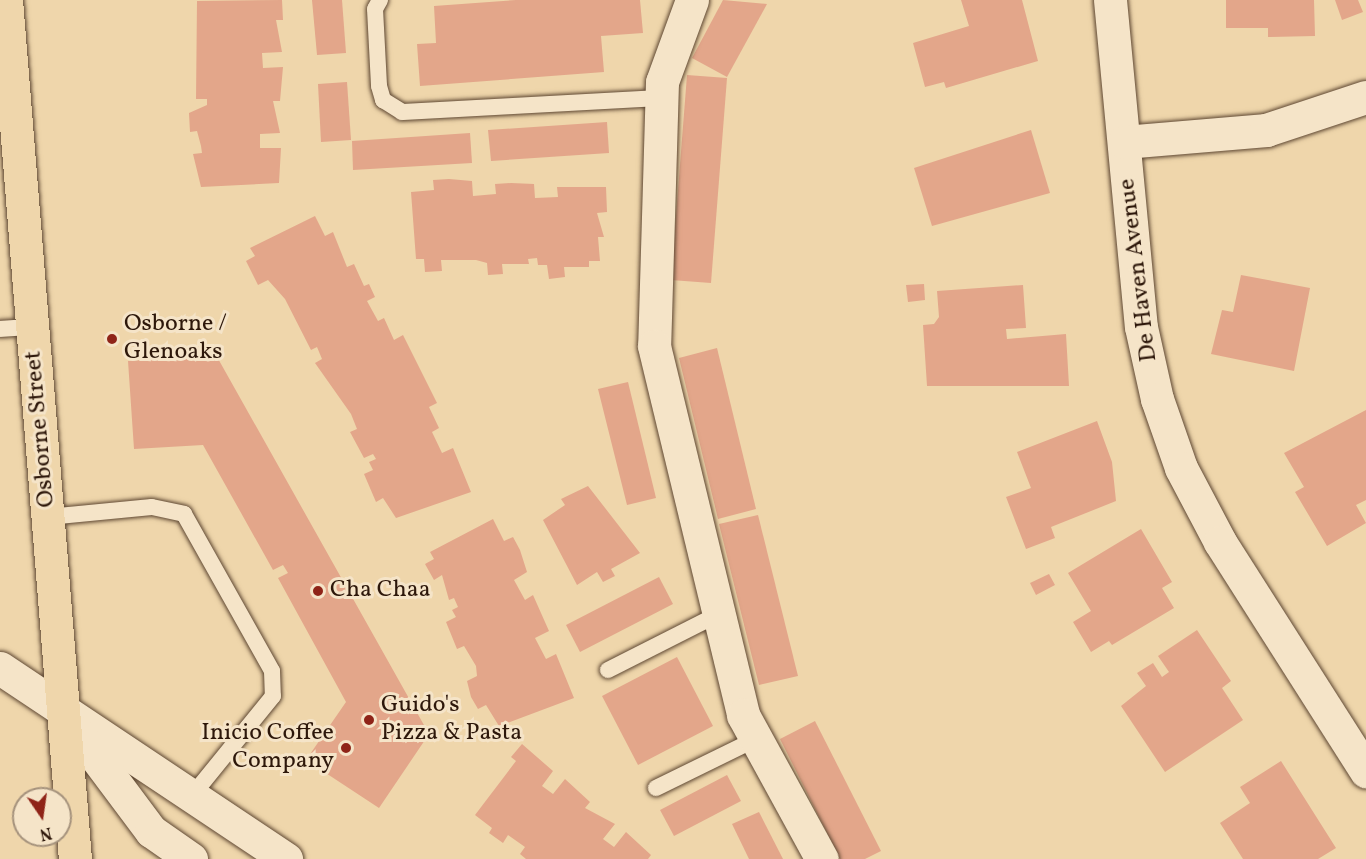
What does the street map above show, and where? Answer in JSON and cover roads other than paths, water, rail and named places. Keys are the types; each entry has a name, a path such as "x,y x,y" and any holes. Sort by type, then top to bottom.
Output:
{"main road":[{"name":"Osborne Street","path":"6,0 75,859"}],"street":[{"path":"692,0 661,98 654,346 743,715 822,859"},
{"name":"De Haven Avenue","path":"1110,0 1141,327 1182,468 1221,542 1366,771"},
{"path":"1124,142 1266,130 1366,97"},
{"path":"0,668 64,714 286,859"},
{"path":"64,714 151,831 191,859"}],"lane":[{"path":"380,0 375,9 379,86 383,100 402,112 661,98"},
{"path":"0,329 32,327"},
{"path":"48,517 152,507 184,514 272,671 273,696 191,796"},
{"path":"608,670 719,614"},
{"path":"656,788 756,739"}],"place":[{"name":"Osborne / Glenoaks","path":"112,339"},
{"name":"Cha Chaa","path":"318,591"},
{"name":"Guido's Pizza & Pasta","path":"369,720"},
{"name":"Inicio Coffee Company","path":"346,748"}]}
